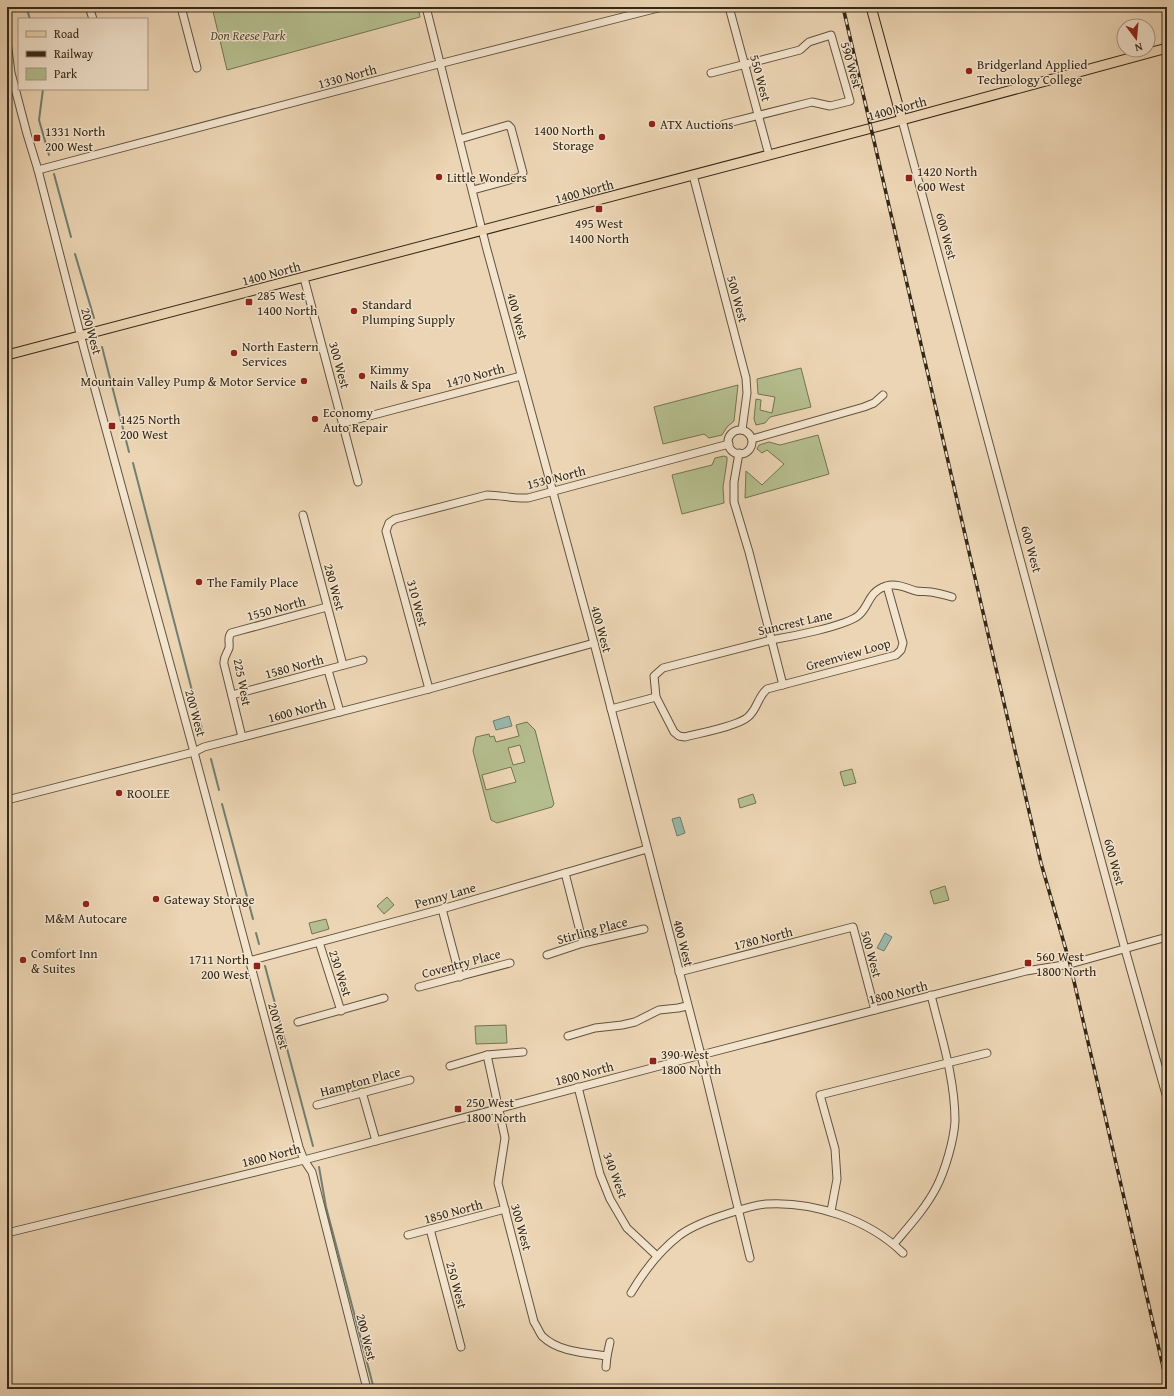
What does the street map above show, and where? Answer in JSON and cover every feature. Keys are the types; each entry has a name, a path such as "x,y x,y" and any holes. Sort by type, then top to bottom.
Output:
{"main road":[{"name":"600 West","path":"871,7 902,120"},
{"name":"1400 North","path":"7,355 81,337 483,231 1167,48"}],"street":[{"path":"89,7 93,18"},
{"path":"181,7 197,68"},
{"name":"400 West","path":"426,7 521,376 594,643 679,972 750,1258"},
{"name":"1330 North","path":"38,170 662,7"},
{"name":"550 West","path":"729,7 769,155"},
{"name":"590 West","path":"744,64 800,50 809,42 831,35 850,101 830,106 812,102 758,115"},
{"name":"200 West","path":"7,41 11,73 17,84"},
{"path":"711,73 744,64"},
{"name":"200 West","path":"18,90 81,337 194,752 299,1147 304,1160 312,1172 367,1389"},
{"path":"724,124 758,115"},
{"name":"600 West","path":"902,120 1125,948 1167,1098"},
{"path":"460,139 508,125 511,128 523,173 520,177 473,190"},
{"name":"500 West","path":"693,175 746,378 747,393 742,430"},
{"name":"300 West","path":"304,278 358,482"},
{"name":"1470 North","path":"343,422 521,376"},
{"path":"752,439 864,407 874,403 883,394"},
{"path":"742,430 748,433 752,439 749,450 746,452 739,453 732,450 729,444 729,440 735,431 742,430"},
{"name":"1530 North","path":"389,523 394,519 487,495 523,498 729,444"},
{"path":"611,709 656,697 674,732 679,736 685,737 736,723 747,718 754,712 761,695 768,689 783,685 734,502 734,482 739,453"},
{"name":"280 West","path":"303,515 343,665"},
{"name":"310 West","path":"389,523 386,531 429,689"},
{"path":"887,586 896,585 916,591 931,592 952,597"},
{"name":"Suncrest Lane","path":"656,697 654,676 663,668 850,621 860,614 869,599 877,591 887,586"},
{"name":"Greenview Loop","path":"783,685 896,655 902,650 902,642 887,586"},
{"name":"1550 North","path":"231,632 327,607"},
{"name":"225 West","path":"231,632 229,636 229,646 224,659 242,737"},
{"name":"1600 North","path":"7,800 194,752 242,737 429,689 594,643"},
{"name":"1580 North","path":"232,695 363,660"},
{"path":"328,670 340,712"},
{"name":"Penny Lane","path":"249,960 442,909 647,849"},
{"path":"565,873 582,943"},
{"path":"442,909 460,977"},
{"name":"500 West","path":"853,927 875,1010"},
{"name":"1780 North","path":"679,972 853,927"},
{"name":"Stirling Place","path":"547,955 582,943 644,929"},
{"name":"1800 North","path":"7,1233 304,1160 700,1055 1026,971 1070,964 1167,937"},
{"name":"230 West","path":"319,942 341,1011"},
{"name":"Coventry Place","path":"419,987 510,963"},
{"path":"894,1244 919,1215 936,1188 948,1156 955,1122 952,1085 948,1063 931,996"},
{"path":"298,1022 384,998"},
{"path":"568,1036 594,1028 635,1022 659,1010 687,1006"},
{"path":"450,1066 487,1055 523,1052"},
{"path":"831,1211 837,1179 835,1149 820,1094 987,1053"},
{"name":"300 West","path":"487,1055 505,1138 498,1183 534,1322 542,1335 554,1344 570,1350 607,1356"},
{"name":"Hampton Place","path":"317,1105 410,1080"},
{"name":"340 West","path":"578,1087 600,1174 610,1199 627,1228 657,1256"},
{"path":"362,1092 376,1141"},
{"path":"631,1293 642,1274 657,1256 680,1235 708,1220 738,1210 764,1204 796,1204 831,1211 864,1226 894,1244 903,1252"},
{"name":"1850 North","path":"408,1235 505,1210"},
{"name":"250 West","path":"430,1229 460,1347"},
{"path":"606,1367 610,1342"}],"green space":[{"name":"Don Reese Park","path":"212,7 418,7 420,17 227,70"},
{"path":"801,368 811,407 770,417 765,423 756,425 754,419 756,399 761,400 760,410 772,413 775,397 758,394 757,379"},
{"path":"738,385 734,421 727,427 722,435 709,438 704,434 663,444 654,407"},
{"path":"818,435 829,474 745,498 746,471 762,485 784,464 767,450 762,453 757,449 759,445 769,442 780,445"},
{"path":"724,456 727,457 727,461 723,487 724,503 682,514 672,475 712,465 715,458"},
{"path":"527,722 535,730 554,804 552,807 497,823 491,820 473,751 476,737 489,734 490,737 494,736 496,742 519,736 516,725","holes":["520,745 525,762 513,765 508,748","511,767 516,782 486,790 482,775"]},
{"path":"852,769 856,783 844,786 840,772"},
{"path":"753,794 756,803 740,808 738,799"},
{"path":"945,886 949,900 934,904 930,891"},
{"path":"387,897 394,905 384,914 377,906"},
{"path":"326,919 329,929 312,934 309,923"},
{"path":"506,1025 507,1043 476,1044 475,1026"}],"shaded area":[{"path":"509,716 512,726 496,730 493,721"},
{"path":"680,817 685,833 677,836 672,819"},
{"path":"885,933 892,937 884,951 877,948"}],"waterway":[{"path":"26,7 30,18"},
{"path":"43,90 39,120 49,155"},
{"path":"54,174 71,237"},
{"path":"75,254 94,318"},
{"path":"102,347 129,452"},
{"path":"133,463 203,733"},
{"path":"211,759 219,790"},
{"path":"222,804 253,919"},
{"path":"256,933 259,944"},
{"path":"265,966 313,1146"},
{"path":"319,1167 326,1207 374,1389"}],"railway":[{"path":"843,7 1041,863 1070,964 1167,1384"}],"place":[{"name":"Bridgerland Applied Technology College","path":"969,71"},
{"name":"ATX Auctions","path":"652,124"},
{"name":"1400 North Storage","path":"602,137"},
{"name":"1331 North 200 West","path":"37,138"},
{"name":"Little Wonders","path":"439,177"},
{"name":"1420 North 600 West","path":"909,178"},
{"name":"495 West 1400 North","path":"599,209"},
{"name":"285 West 1400 North","path":"249,302"},
{"name":"Standard Plumping Supply","path":"354,311"},
{"name":"North Eastern Services","path":"234,353"},
{"name":"Kimmy Nails & Spa","path":"362,376"},
{"name":"Mountain Valley Pump & Motor Service","path":"304,381"},
{"name":"Economy Auto Repair","path":"315,419"},
{"name":"1425 North 200 West","path":"112,426"},
{"name":"The Family Place","path":"199,582"},
{"name":"ROOLEE","path":"119,793"},
{"name":"Gateway Storage","path":"156,899"},
{"name":"M&M Autocare","path":"86,904"},
{"name":"Comfort Inn & Suites","path":"23,960"},
{"name":"560 West 1800 North","path":"1028,963"},
{"name":"1711 North 200 West","path":"257,966"},
{"name":"390 West 1800 North","path":"653,1061"},
{"name":"250 West 1800 North","path":"458,1109"}]}
